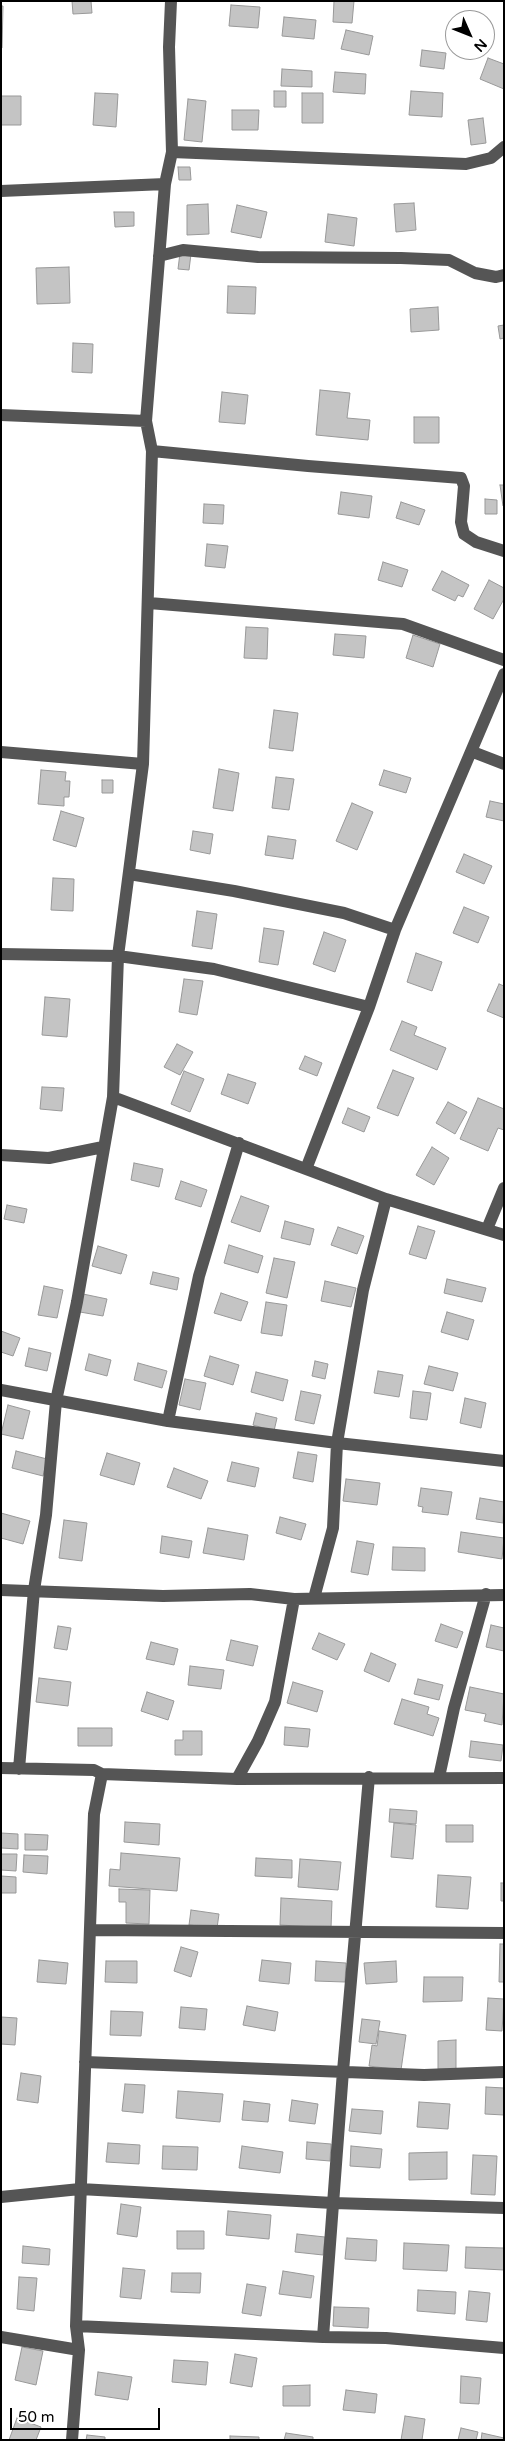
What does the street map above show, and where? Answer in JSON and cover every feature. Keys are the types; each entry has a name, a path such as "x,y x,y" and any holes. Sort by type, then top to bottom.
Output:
{"street":[{"path":"19,1769 34,1590 46,1515 56,1401 113,1097 118,956 143,764 152,451 146,421 165,184 172,152 169,47 171,1"},
{"path":"172,152 466,164 491,158 504,147"},
{"path":"1,191 165,184"},
{"path":"159,256 183,250 258,258 449,260 475,273 496,277 504,275"},
{"path":"1,415 146,421"},
{"path":"152,451 461,478 464,486 461,522 464,534 476,542 504,551"},
{"path":"149,603 403,624 504,660"},
{"path":"306,1169 369,1007 395,930 504,674"},
{"path":"1,752 143,764"},
{"path":"472,752 504,764"},
{"path":"129,874 234,891 344,913 395,930"},
{"path":"1,954 118,956 214,969 369,1007"},
{"path":"113,1097 386,1199 504,1235"},
{"path":"168,1421 199,1276 239,1143"},
{"path":"1,1155 49,1158 103,1147"},
{"path":"487,1229 504,1188"},
{"path":"314,1598 332,1528 337,1443 363,1290 386,1199"},
{"path":"1,1390 168,1421 504,1462"},
{"path":"1,1590 163,1596 250,1594 294,1599 504,1595"},
{"path":"439,1777 454,1708 486,1594"},
{"path":"237,1779 258,1741 275,1702 294,1599"},
{"path":"1,1768 94,1770 102,1774 237,1779 370,1777 504,1778"},
{"path":"72,2440 79,2350 76,2326 94,1814 102,1774"},
{"path":"323,2337 343,2071 370,1777"},
{"path":"91,1930 504,1933"},
{"path":"85,2062 424,2075 504,2072"},
{"path":"1,2197 80,2189 333,2203 504,2208"},
{"path":"76,2326 386,2338 504,2348"},
{"path":"1,2337 79,2350"}],"building":[{"path":"72,1 91,1 92,13 73,14"},
{"path":"334,1 354,1 352,23 333,22"},
{"path":"231,5 260,7 258,28 229,26"},
{"path":"1,6 3,6 2,48 1,48"},
{"path":"284,17 316,20 314,39 282,36"},
{"path":"346,30 373,36 369,55 341,49"},
{"path":"422,50 445,53 444,69 420,66"},
{"path":"487,60 504,64 504,89 480,79"},
{"path":"282,69 312,71 312,87 281,86"},
{"path":"335,72 366,74 365,94 333,92"},
{"path":"274,91 286,91 286,107 274,107"},
{"path":"411,91 443,93 442,117 409,115"},
{"path":"95,93 118,94 116,127 93,125"},
{"path":"302,93 323,93 323,123 302,123"},
{"path":"1,96 21,96 21,125 1,125"},
{"path":"188,99 206,101 202,142 184,140"},
{"path":"232,110 259,110 258,130 232,130"},
{"path":"483,118 486,143 471,145 468,120"},
{"path":"178,167 190,167 191,180 179,180"},
{"path":"414,203 416,230 396,232 394,204"},
{"path":"208,204 209,234 187,235 187,205"},
{"path":"237,205 267,212 261,238 231,232"},
{"path":"114,212 134,212 134,226 115,227"},
{"path":"328,214 357,218 354,246 325,242"},
{"path":"180,253 191,254 189,270 178,269"},
{"path":"69,267 70,303 37,304 36,268"},
{"path":"228,286 256,287 255,314 227,313"},
{"path":"438,307 439,330 411,332 410,309"},
{"path":"504,325 504,338 500,339 498,326"},
{"path":"73,343 93,344 92,373 72,372"},
{"path":"320,390 350,393 347,418 370,420 368,440 316,435"},
{"path":"222,392 248,395 245,424 219,422"},
{"path":"414,417 439,417 439,443 414,443"},
{"path":"500,485 504,485 504,506 503,506"},
{"path":"341,492 372,496 369,518 338,514"},
{"path":"485,499 497,500 497,514 485,514"},
{"path":"401,502 425,510 419,525 396,518"},
{"path":"204,504 224,505 223,524 203,523"},
{"path":"207,544 228,546 225,568 205,566"},
{"path":"383,562 408,570 402,587 378,580"},
{"path":"442,571 469,585 463,597 458,595 455,601 432,590"},
{"path":"489,580 504,588 504,599 493,619 474,609"},
{"path":"246,627 268,628 267,659 244,658"},
{"path":"335,634 366,636 364,658 333,655"},
{"path":"413,635 440,644 433,667 406,658"},
{"path":"274,710 298,713 293,751 269,748"},
{"path":"219,769 239,773 233,811 213,808"},
{"path":"41,770 66,772 65,781 70,781 69,797 64,797 64,806 38,804"},
{"path":"384,770 411,778 406,793 379,785"},
{"path":"276,777 294,779 289,810 272,808"},
{"path":"102,780 113,780 113,793 102,793"},
{"path":"490,801 504,804 504,821 486,817"},
{"path":"352,803 373,812 357,850 336,841"},
{"path":"61,811 84,818 76,847 53,840"},
{"path":"193,831 213,834 210,854 190,850"},
{"path":"268,836 296,840 293,859 265,855"},
{"path":"464,854 492,866 484,884 456,872"},
{"path":"53,878 74,879 73,911 51,910"},
{"path":"464,907 489,917 478,943 453,933"},
{"path":"197,911 217,914 212,949 192,946"},
{"path":"264,928 284,931 278,965 259,962"},
{"path":"324,932 346,940 335,972 313,964"},
{"path":"416,953 442,962 432,991 407,982"},
{"path":"184,979 203,981 197,1015 179,1012"},
{"path":"499,984 504,986 504,1018 487,1011"},
{"path":"45,997 70,999 67,1037 42,1035"},
{"path":"402,1021 417,1027 414,1035 446,1048 437,1070 390,1050"},
{"path":"177,1044 193,1052 180,1075 164,1067"},
{"path":"305,1056 322,1063 317,1076 299,1069"},
{"path":"393,1070 414,1078 398,1116 377,1108"},
{"path":"184,1071 204,1079 190,1112 171,1104"},
{"path":"228,1074 256,1083 248,1104 221,1094"},
{"path":"42,1087 64,1088 62,1111 40,1109"},
{"path":"478,1098 504,1109 504,1130 498,1128 488,1151 460,1139"},
{"path":"448,1102 467,1112 455,1134 436,1123"},
{"path":"348,1108 370,1117 364,1132 342,1123"},
{"path":"432,1147 449,1158 434,1185 416,1175"},
{"path":"134,1163 163,1169 159,1187 131,1180"},
{"path":"181,1181 207,1190 201,1207 175,1199"},
{"path":"241,1196 269,1206 260,1232 231,1222"},
{"path":"7,1205 27,1209 24,1223 4,1219"},
{"path":"285,1221 314,1229 310,1245 281,1238"},
{"path":"418,1226 435,1231 426,1259 409,1254"},
{"path":"338,1227 364,1236 357,1254 331,1245"},
{"path":"229,1245 263,1256 258,1273 224,1263"},
{"path":"98,1246 127,1255 121,1274 92,1266"},
{"path":"274,1258 295,1262 287,1298 266,1293"},
{"path":"153,1272 179,1278 177,1290 150,1284"},
{"path":"447,1279 486,1288 482,1302 444,1293"},
{"path":"325,1281 356,1288 351,1307 321,1301"},
{"path":"44,1286 63,1290 57,1318 38,1315"},
{"path":"221,1293 248,1302 241,1321 214,1313"},
{"path":"83,1294 107,1299 103,1316 80,1312"},
{"path":"266,1302 287,1305 282,1336 261,1333"},
{"path":"447,1312 474,1320 468,1340 441,1332"},
{"path":"1,1331 20,1338 13,1356 1,1352"},
{"path":"29,1348 51,1353 47,1371 25,1366"},
{"path":"89,1354 111,1360 107,1376 85,1370"},
{"path":"210,1356 239,1365 233,1385 204,1376"},
{"path":"315,1361 328,1364 325,1379 312,1376"},
{"path":"138,1363 167,1371 162,1388 134,1380"},
{"path":"429,1366 458,1373 453,1391 424,1384"},
{"path":"378,1371 403,1375 399,1397 374,1393"},
{"path":"256,1372 288,1380 283,1401 251,1392"},
{"path":"185,1379 206,1383 200,1410 179,1405"},
{"path":"301,1391 321,1395 314,1424 295,1420"},
{"path":"413,1391 431,1393 427,1420 410,1418"},
{"path":"465,1398 486,1403 481,1428 460,1423"},
{"path":"8,1405 30,1411 23,1439 1,1434"},
{"path":"256,1413 277,1418 274,1431 253,1425"},
{"path":"16,1451 47,1459 43,1476 12,1468"},
{"path":"298,1452 317,1455 313,1482 293,1478"},
{"path":"107,1453 140,1463 134,1485 100,1475"},
{"path":"232,1462 259,1468 255,1487 227,1481"},
{"path":"174,1468 208,1481 201,1499 167,1487"},
{"path":"346,1479 380,1483 377,1505 343,1501"},
{"path":"421,1488 452,1492 448,1515 422,1512 423,1507 418,1506"},
{"path":"480,1498 504,1502 503,1523 476,1519"},
{"path":"1,1513 30,1521 23,1544 1,1538"},
{"path":"280,1517 306,1524 301,1540 276,1533"},
{"path":"64,1520 87,1523 82,1561 59,1558"},
{"path":"208,1528 248,1535 244,1560 203,1553"},
{"path":"461,1532 504,1538 502,1559 458,1552"},
{"path":"162,1536 192,1541 189,1558 160,1553"},
{"path":"357,1541 374,1544 368,1575 351,1572"},
{"path":"393,1547 425,1548 425,1571 392,1570"},
{"path":"441,1624 463,1632 457,1648 435,1641"},
{"path":"491,1625 504,1628 504,1651 486,1647"},
{"path":"58,1626 71,1628 67,1650 54,1648"},
{"path":"319,1633 345,1644 337,1660 312,1649"},
{"path":"231,1640 258,1646 253,1666 226,1660"},
{"path":"151,1642 178,1649 174,1665 146,1659"},
{"path":"371,1653 396,1664 389,1682 364,1671"},
{"path":"190,1666 224,1670 221,1689 188,1685"},
{"path":"39,1678 71,1682 68,1706 36,1702"},
{"path":"418,1679 443,1685 439,1700 414,1694"},
{"path":"293,1682 323,1691 317,1712 287,1703"},
{"path":"470,1687 504,1694 502,1725 484,1721 486,1714 465,1710"},
{"path":"147,1692 174,1701 168,1720 141,1711"},
{"path":"402,1699 429,1707 427,1714 439,1718 433,1736 394,1724"},
{"path":"285,1727 310,1729 308,1747 284,1745"},
{"path":"78,1728 112,1728 112,1746 78,1746"},
{"path":"183,1731 202,1731 202,1755 175,1755 175,1740 183,1740"},
{"path":"471,1741 503,1745 501,1761 469,1757"},
{"path":"390,1809 417,1811 416,1824 389,1822"},
{"path":"125,1822 160,1824 159,1845 124,1842"},
{"path":"394,1823 416,1825 413,1859 391,1857"},
{"path":"446,1825 473,1825 473,1842 446,1842"},
{"path":"1,1833 18,1834 18,1849 1,1848"},
{"path":"25,1834 48,1835 47,1850 25,1850"},
{"path":"121,1853 180,1858 177,1891 109,1886 110,1869 120,1870"},
{"path":"1,1854 17,1854 16,1871 1,1870"},
{"path":"24,1855 48,1856 47,1874 23,1872"},
{"path":"256,1858 292,1860 292,1878 255,1876"},
{"path":"300,1859 341,1862 338,1890 298,1887"},
{"path":"438,1875 471,1877 468,1909 436,1907"},
{"path":"1,1876 16,1877 16,1893 1,1893"},
{"path":"501,1883 504,1883 504,1901 501,1901"},
{"path":"119,1889 150,1890 149,1924 126,1923 126,1902 119,1902"},
{"path":"281,1898 332,1901 331,1928 280,1925"},
{"path":"191,1910 219,1914 217,1928 189,1925"},
{"path":"500,1944 504,1944 504,1982 499,1982"},
{"path":"181,1947 198,1952 191,1977 174,1971"},
{"path":"39,1960 68,1963 66,1984 37,1982"},
{"path":"262,1960 291,1963 289,1984 259,1981"},
{"path":"106,1961 137,1961 137,1983 105,1982"},
{"path":"316,1961 346,1963 345,1982 315,1981"},
{"path":"396,1961 397,1982 366,1984 364,1963"},
{"path":"424,1977 463,1977 462,2001 423,2002"},
{"path":"488,1998 504,1999 502,2031 486,2030"},
{"path":"247,2006 278,2012 275,2031 243,2025"},
{"path":"181,2007 207,2009 205,2030 179,2028"},
{"path":"111,2011 143,2012 141,2036 110,2035"},
{"path":"1,2017 17,2018 15,2045 1,2044"},
{"path":"362,2019 380,2021 376,2044 359,2042"},
{"path":"379,2031 406,2035 401,2070 369,2066 372,2045 377,2046"},
{"path":"456,2040 456,2069 438,2069 438,2041"},
{"path":"21,2073 41,2076 38,2103 17,2100"},
{"path":"125,2084 145,2085 143,2113 122,2111"},
{"path":"486,2087 504,2088 504,2115 485,2114"},
{"path":"178,2091 223,2094 220,2122 176,2118"},
{"path":"292,2100 318,2104 315,2124 289,2121"},
{"path":"244,2101 270,2104 268,2122 242,2120"},
{"path":"419,2102 450,2104 448,2129 417,2127"},
{"path":"352,2109 383,2111 381,2134 349,2131"},
{"path":"307,2142 331,2144 330,2161 306,2159"},
{"path":"108,2143 140,2145 139,2164 106,2162"},
{"path":"163,2146 198,2147 197,2170 162,2169"},
{"path":"242,2146 283,2152 280,2173 239,2168"},
{"path":"351,2146 382,2149 380,2168 350,2166"},
{"path":"447,2152 447,2179 409,2180 409,2153"},
{"path":"473,2155 497,2156 495,2195 471,2194"},
{"path":"121,2204 141,2207 137,2237 117,2234"},
{"path":"228,2211 271,2215 269,2239 226,2235"},
{"path":"177,2231 204,2231 204,2249 177,2249"},
{"path":"297,2234 325,2237 323,2255 295,2252"},
{"path":"347,2238 377,2240 376,2261 345,2259"},
{"path":"404,2243 449,2245 447,2271 403,2269"},
{"path":"23,2246 50,2249 49,2265 22,2263"},
{"path":"466,2247 504,2248 504,2270 465,2268"},
{"path":"123,2268 145,2270 141,2299 120,2297"},
{"path":"283,2271 314,2276 311,2298 279,2294"},
{"path":"172,2273 201,2273 200,2293 171,2292"},
{"path":"19,2277 37,2278 34,2311 17,2309"},
{"path":"247,2284 266,2287 261,2316 242,2313"},
{"path":"418,2290 456,2292 455,2314 417,2311"},
{"path":"469,2291 490,2293 487,2322 466,2320"},
{"path":"334,2307 369,2308 368,2328 333,2326"},
{"path":"22,2347 43,2351 36,2385 15,2380"},
{"path":"235,2354 257,2358 252,2387 230,2383"},
{"path":"174,2360 208,2362 206,2385 172,2382"},
{"path":"98,2372 132,2377 128,2400 95,2395"},
{"path":"461,2376 481,2378 479,2404 460,2403"},
{"path":"310,2385 310,2406 283,2406 283,2386"},
{"path":"346,2390 377,2394 375,2413 343,2410"},
{"path":"405,2416 425,2419 422,2440 401,2440"},
{"path":"17,2418 41,2427 36,2440 9,2440"},
{"path":"461,2428 478,2432 476,2440 458,2440"},
{"path":"286,2433 313,2437 313,2440 284,2440"},
{"path":"482,2433 504,2438 504,2440 481,2440"},
{"path":"87,2435 105,2437 105,2440 86,2440"},
{"path":"230,2436 259,2437 259,2440 230,2440"}]}
